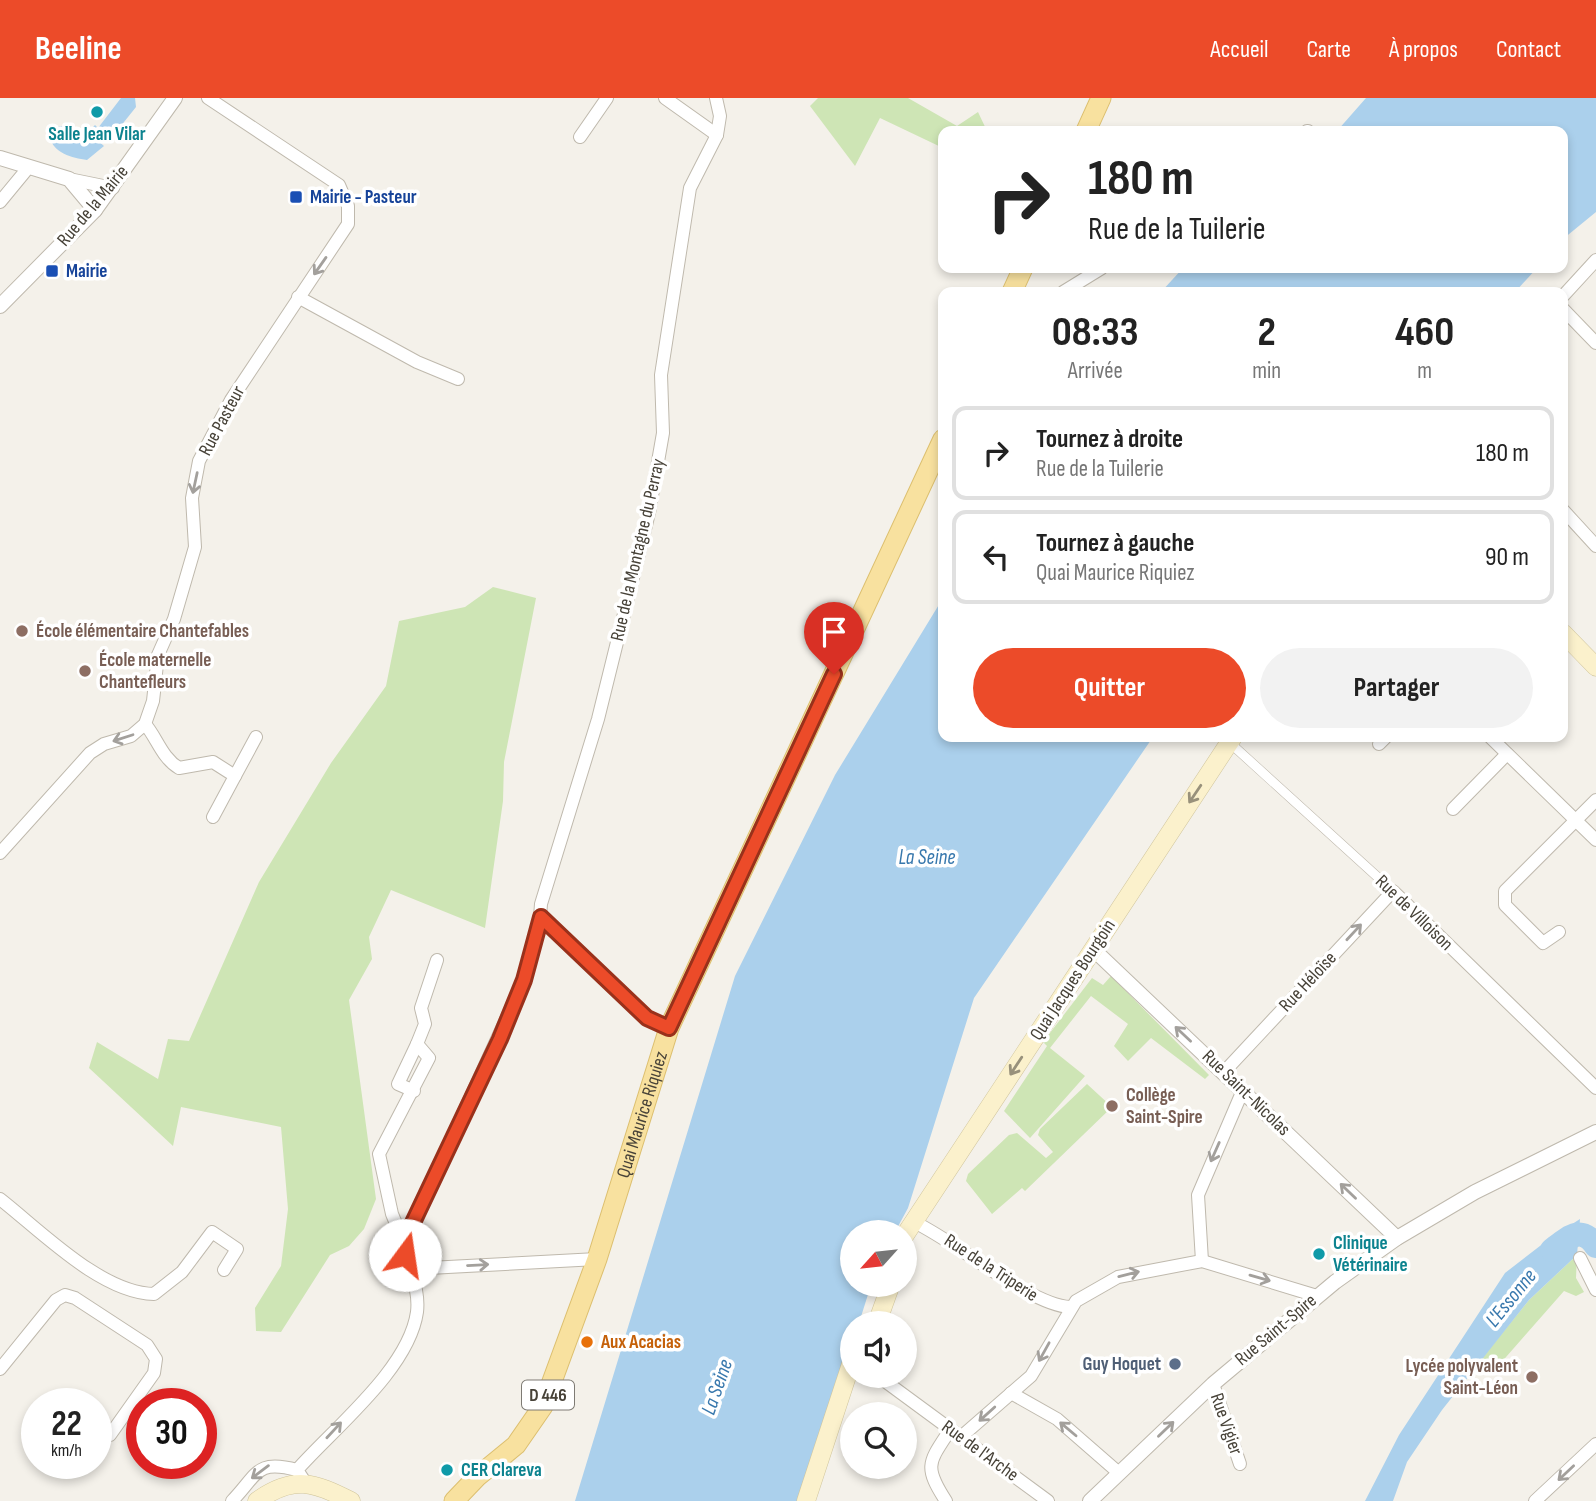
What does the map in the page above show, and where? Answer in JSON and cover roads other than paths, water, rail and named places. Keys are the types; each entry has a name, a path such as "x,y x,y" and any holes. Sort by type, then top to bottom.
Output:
{"main road":[{"path":"1088,126 1101,98"},
{"name":"Quai Maurice Riquiez","path":"597,1259 669,1028 938,450"},
{"path":"1568,638 1596,667"},
{"name":"Quai Jacques Bourgoin","path":"915,1220 1229,742"},
{"name":"D 446","path":"454,1501 477,1476 510,1452 535,1420 550,1391 597,1259"},
{"path":"806,1501 843,1388"},
{"path":"816,1501 855,1388"},
{"path":"257,1501 301,1476 346,1499"}],"street":[{"name":"Rue de la Mairie","path":"0,306 95,210 175,98"},
{"name":"Rue Pasteur","path":"145,724 153,701 158,655 174,619 195,547 192,498 199,461 231,400 344,232 348,206 339,186 208,98"},
{"path":"580,138 607,98"},
{"path":"665,98 717,135"},
{"name":"Rue de la Montagne du Perray","path":"404,1243 500,1039 524,980 541,917 541,904 598,719 649,513 663,433 662,375 690,188 717,135 720,116 716,98"},
{"path":"0,158 69,179 113,188"},
{"path":"0,202 28,168"},
{"path":"69,179 95,210"},
{"path":"1568,291 1596,260"},
{"path":"1071,287 1094,273"},
{"path":"298,297 417,362 458,379"},
{"path":"1568,314 1596,343"},
{"path":"1568,515 1596,546"},
{"path":"0,853 90,753 104,744 131,736 145,724 172,764 188,767 213,762 235,776"},
{"path":"213,817 256,737"},
{"name":"Rue de Villoison","path":"1234,742 1596,1088"},
{"path":"1495,742 1596,840"},
{"path":"1453,809 1507,754"},
{"path":"1559,932 1547,944 1543,943 1505,905 1505,891 1596,800"},
{"name":"Rue Héloïse","path":"1224,1072 1393,891"},
{"path":"541,917 647,1018 669,1028"},
{"name":"Rue Saint-Nicolas","path":"1094,949 1397,1238"},
{"path":"232,1501 262,1467 274,1464 301,1476 374,1386 406,1340 417,1312 416,1283 393,1214 379,1154 429,1058 418,1044 425,1024 421,1008 437,960"},
{"path":"1202,1261 1198,1195 1242,1090"},
{"name":"Rue Saint-Spire","path":"1092,1500 1213,1384 1317,1296 1397,1238 1517,1169 1596,1132"},
{"path":"0,1199 93,1271 130,1290 154,1294 170,1284 212,1232 237,1249 224,1270"},
{"name":"Rue de la Triperie","path":"917,1230 939,1234 1044,1302 1070,1307"},
{"path":"1580,1258 1596,1290"},
{"path":"410,1269 597,1259"},
{"path":"946,1501 929,1471 930,1460 956,1433 1031,1376 1070,1307 1092,1289 1118,1277 1202,1261 1317,1296"},
{"path":"0,1369 56,1300 65,1295 75,1298 147,1345 156,1359 154,1373 112,1433"},
{"name":"Rue Vigier","path":"1213,1384 1240,1464"},
{"name":"Rue de l'Arche","path":"894,1388 1048,1501"},
{"path":"1011,1392 1049,1414 1119,1473"},
{"path":"1535,1501 1596,1444"}],"water":[{"path":"121,98 135,98 136,107 108,142 92,128 95,125 98,128"},
{"path":"1366,98 1596,98 1596,212 1568,235 1568,126 1341,126"},
{"path":"63,126 79,137 91,135 104,146 87,160 64,154 55,147 50,137 56,127"},
{"path":"1178,273 1532,273 1520,287 1166,287"},
{"name":"La Seine","path":"938,606 938,742 1150,742 974,998 908,1208 902,1220 840,1220 840,1297 867,1297 863,1311 840,1311 840,1379 799,1501 575,1501 735,976 835,775"},
{"path":"1580,1219 1577,1255 1529,1300 1442,1410 1407,1462 1393,1501 1365,1501 1399,1435 1505,1273"}],"waterway":[{"name":"L'Essonne","path":"1552,1250 1575,1235 1585,1236 1596,1246"}],"place":[{"name":"Salle Jean Vilar","path":"97,112"},
{"name":"Mairie - Pasteur","path":"296,197"},
{"name":"Mairie","path":"52,271"},
{"name":"École élémentaire Chantefables","path":"22,631"},
{"name":"École maternelle Chantefleurs","path":"85,671"},
{"name":"Collège Saint-Spire","path":"1112,1106"},
{"name":"Clinique Vétérinaire","path":"1319,1254"},
{"name":"Aux Acacias","path":"587,1342"},
{"name":"Guy Hoquet","path":"1175,1364"},
{"name":"Lycée polyvalent Saint-Léon","path":"1532,1377"},
{"name":"CER Clareva","path":"447,1470"}]}
